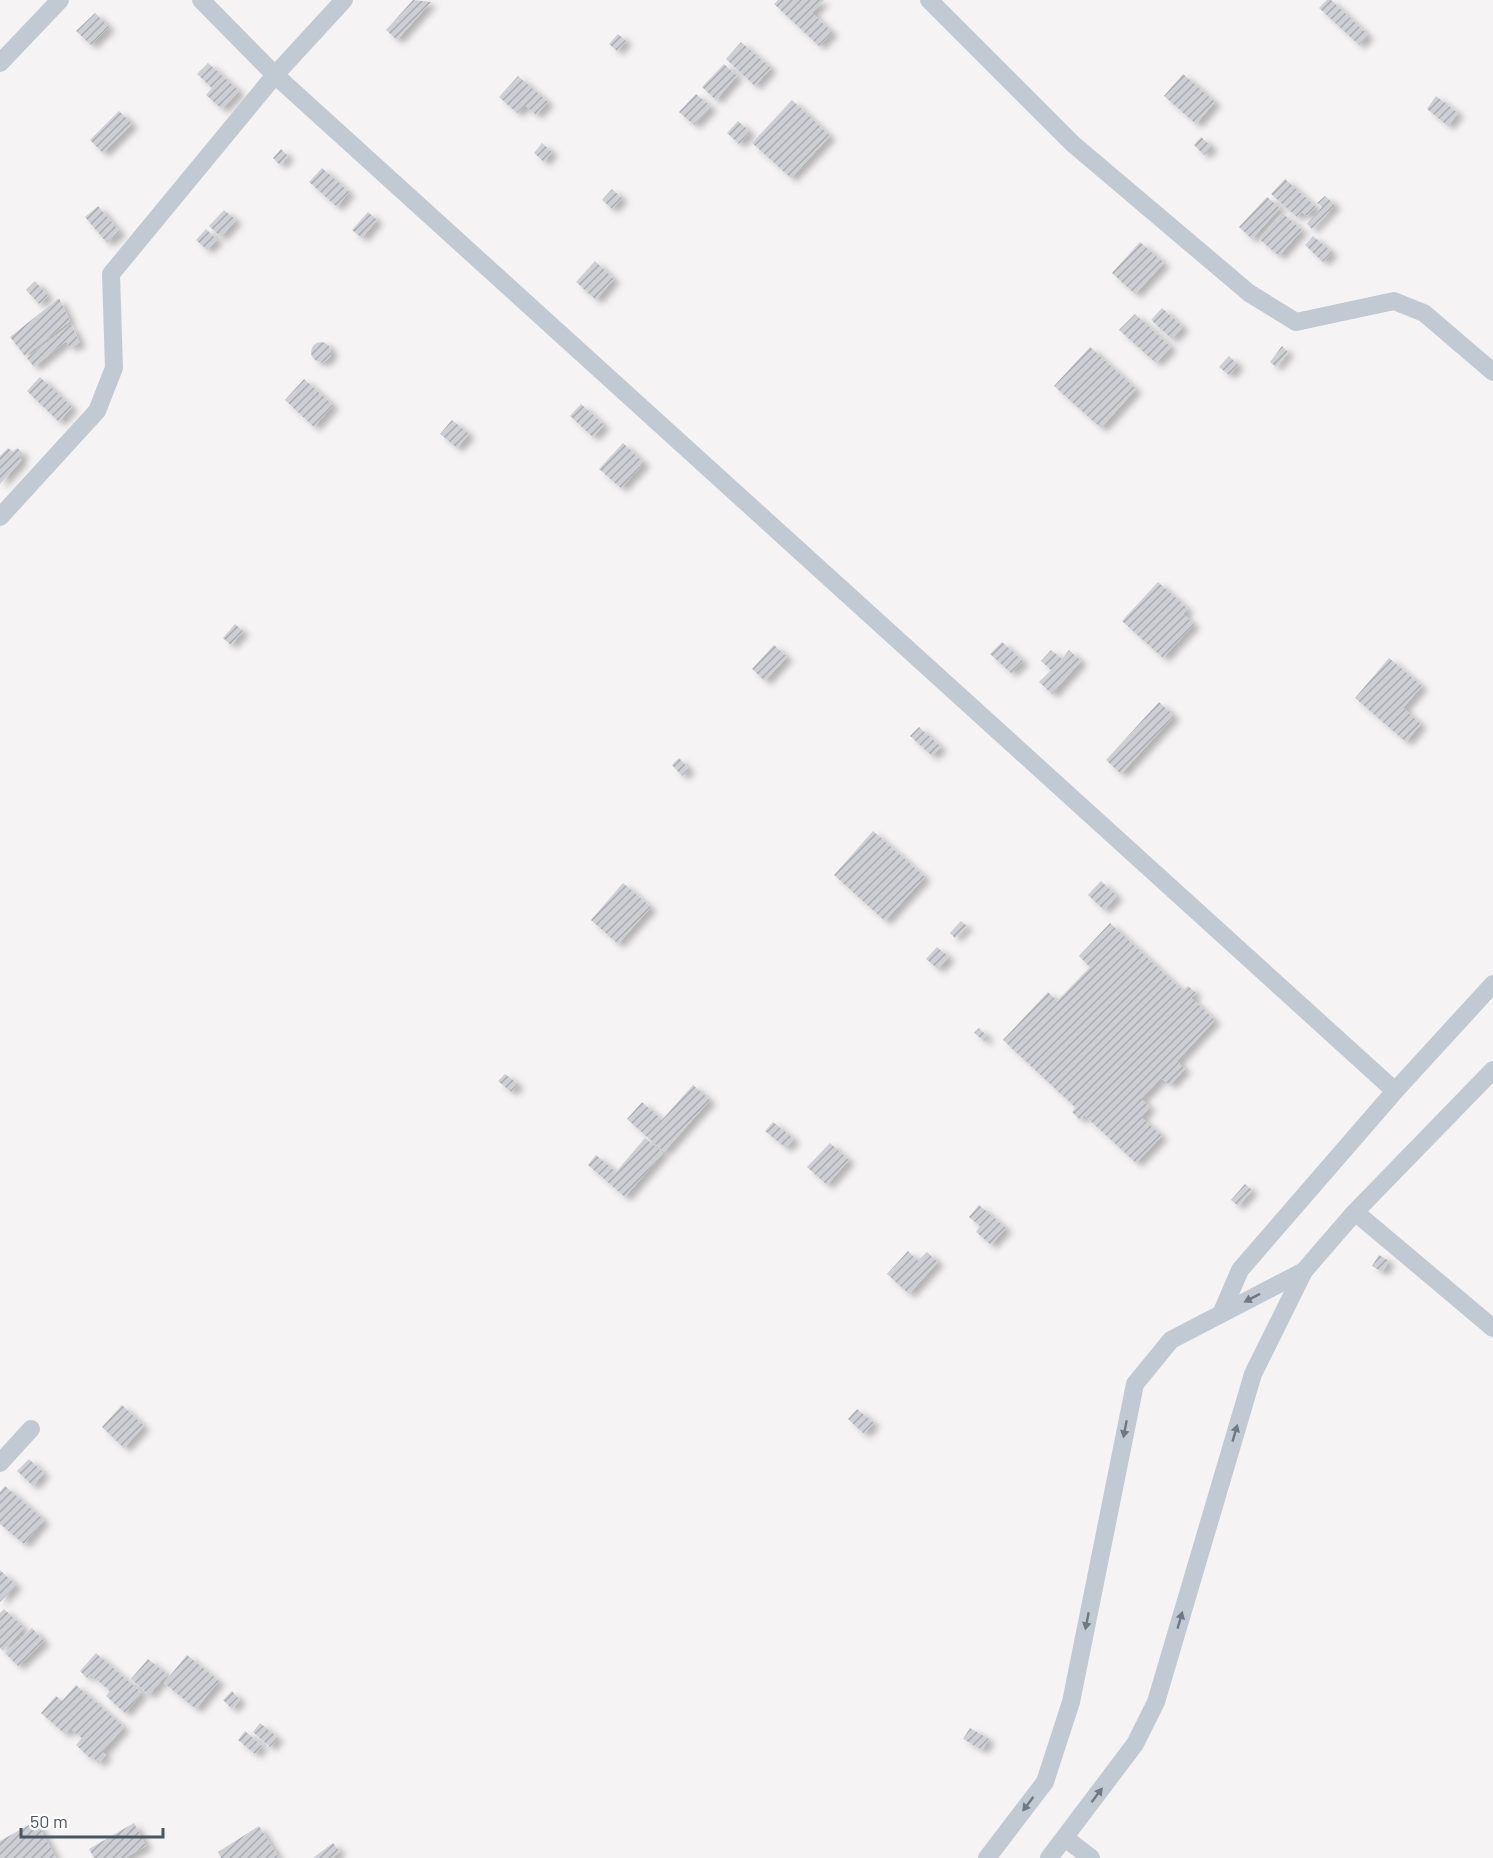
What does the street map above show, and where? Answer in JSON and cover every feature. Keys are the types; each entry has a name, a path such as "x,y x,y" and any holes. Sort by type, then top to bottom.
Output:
{"street":[{"path":"0,63 60,0"},
{"path":"201,0 275,75 1395,1091"},
{"path":"0,517 97,411 114,368 111,274 275,75 344,0"},
{"path":"929,0 1073,144 1249,293 1296,322 1394,301 1424,313 1493,372"},
{"path":"1221,1314 1240,1270 1395,1091 1493,984"},
{"path":"1049,1858 1136,1744 1156,1702 1253,1374 1304,1271 1355,1212 1493,1070"},
{"path":"1355,1212 1493,1328"},
{"path":"987,1858 1045,1782 1071,1702 1135,1384 1171,1340 1304,1271"},
{"path":"0,1463 30,1429"},
{"path":"1065,1838 1091,1858"}],"building":[{"path":"413,0 431,2 397,40 386,30"},
{"path":"778,0 824,0 812,13 832,32 819,46 774,4"},
{"path":"1327,0 1331,0 1368,35 1359,45 1319,8"},
{"path":"95,13 109,27 91,45 76,31"},
{"path":"618,34 626,41 617,51 609,44"},
{"path":"741,42 771,68 755,86 726,59"},
{"path":"208,63 239,91 222,109 206,95 212,88 197,74"},
{"path":"724,64 737,76 716,100 702,87"},
{"path":"1183,74 1215,102 1196,124 1164,96"},
{"path":"518,76 548,102 536,115 525,105 517,113 499,97"},
{"path":"696,94 711,107 694,125 679,112"},
{"path":"1436,96 1458,113 1448,126 1427,109"},
{"path":"792,100 830,136 791,178 752,143"},
{"path":"119,111 132,124 103,153 90,140"},
{"path":"738,121 750,132 739,144 727,133"},
{"path":"1201,137 1212,147 1204,155 1194,145"},
{"path":"542,143 552,152 544,162 534,153"},
{"path":"281,149 288,156 280,165 273,158"},
{"path":"322,168 349,192 337,207 309,182"},
{"path":"1285,179 1316,207 1307,216 1302,212 1297,217 1271,194"},
{"path":"612,189 622,198 612,209 602,200"},
{"path":"1325,196 1335,205 1312,229 1307,224 1322,207 1317,203"},
{"path":"1267,197 1280,208 1252,239 1239,227"},
{"path":"98,206 120,232 107,243 85,217"},
{"path":"224,210 236,220 221,237 209,226"},
{"path":"368,212 377,220 362,238 352,230"},
{"path":"1282,213 1302,230 1279,256 1259,239"},
{"path":"206,229 217,240 207,250 196,240"},
{"path":"1313,236 1332,252 1323,262 1305,245"},
{"path":"1140,242 1164,263 1135,294 1112,273"},
{"path":"595,261 614,279 596,300 576,282"},
{"path":"35,281 48,296 39,304 26,290"},
{"path":"59,298 70,321 25,356 10,337"},
{"path":"1162,308 1183,327 1172,339 1151,320"},
{"path":"1135,314 1171,347 1156,363 1119,330"},
{"path":"71,324 80,343 70,348 66,341 34,367 27,358"},
{"path":"321,342 328,345 331,352 328,359 321,362 314,359 311,352 314,345"},
{"path":"1282,346 1288,352 1276,367 1270,362"},
{"path":"1090,347 1136,389 1101,428 1054,386"},
{"path":"1229,356 1238,365 1229,375 1219,367"},
{"path":"40,377 72,407 59,422 27,391"},
{"path":"304,379 333,405 314,427 285,400"},
{"path":"581,404 604,425 593,437 570,416"},
{"path":"452,420 469,434 457,448 440,434"},
{"path":"623,443 644,463 621,488 599,469"},
{"path":"8,448 13,452 17,448 23,453 19,458 22,460 0,484 0,456"},
{"path":"1158,582 1188,609 1183,614 1194,624 1163,658 1122,621"},
{"path":"235,624 243,631 231,645 223,638"},
{"path":"1002,642 1023,661 1011,673 990,654"},
{"path":"774,645 787,657 765,681 752,669"},
{"path":"1051,650 1062,659 1069,650 1081,661 1052,694 1039,682 1051,670 1041,661"},
{"path":"1389,658 1422,686 1403,708 1421,724 1406,742 1355,698"},
{"path":"1159,702 1174,716 1121,774 1106,760"},
{"path":"919,727 941,747 932,756 910,736"},
{"path":"679,758 689,769 682,776 672,765"},
{"path":"873,831 925,877 885,921 834,875"},
{"path":"1101,881 1117,896 1104,910 1088,895"},
{"path":"623,883 651,907 618,944 591,920"},
{"path":"961,921 967,926 955,938 950,933"},
{"path":"1110,923 1183,991 1188,986 1196,993 1191,998 1215,1020 1177,1061 1185,1069 1170,1085 1161,1078 1141,1099 1150,1107 1141,1117 1162,1136 1136,1163 1084,1115 1080,1120 1072,1112 1076,1108 1003,1040 1048,992 1057,1001 1090,967 1079,956"},
{"path":"937,947 949,957 938,969 926,959"},
{"path":"979,1028 988,1037 984,1041 974,1033"},
{"path":"505,1074 518,1084 511,1092 498,1081"},
{"path":"693,1085 710,1100 664,1152 627,1119 642,1102 662,1120"},
{"path":"773,1122 794,1139 786,1148 765,1131"},
{"path":"645,1138 663,1153 625,1197 588,1165 596,1155 616,1172"},
{"path":"830,1143 849,1160 827,1185 807,1167"},
{"path":"1245,1184 1252,1190 1238,1206 1231,1200"},
{"path":"979,1205 1006,1228 991,1245 976,1232 980,1226 969,1217"},
{"path":"908,1251 918,1261 927,1252 938,1262 909,1294 887,1274"},
{"path":"1379,1255 1389,1261 1382,1272 1372,1266"},
{"path":"122,1405 144,1426 124,1448 102,1427"},
{"path":"857,1409 874,1423 864,1434 848,1419"},
{"path":"29,1459 44,1473 33,1486 17,1471"},
{"path":"5,1486 44,1520 24,1544 0,1524 0,1492"},
{"path":"0,1570 16,1585 0,1602"},
{"path":"4,1609 24,1628 3,1651 0,1648 0,1613"},
{"path":"32,1628 44,1641 18,1666 5,1653"},
{"path":"96,1653 142,1693 125,1713 106,1696 110,1691 90,1674 87,1678 80,1671"},
{"path":"187,1655 219,1681 196,1709 164,1683"},
{"path":"148,1659 167,1674 149,1695 131,1679"},
{"path":"76,1685 124,1727 102,1752 106,1755 98,1764 93,1756 90,1758 76,1745 82,1738 70,1728 65,1734 41,1713 56,1696 62,1701"},
{"path":"232,1691 240,1700 232,1709 223,1700"},
{"path":"260,1723 278,1738 270,1747 253,1732"},
{"path":"970,1728 989,1739 982,1750 963,1739"},
{"path":"245,1731 262,1746 255,1754 238,1740"},
{"path":"36,1821 56,1858 0,1858 0,1841"},
{"path":"134,1823 146,1846 125,1858 94,1858 89,1849"},
{"path":"259,1826 279,1858 221,1858 218,1852"},
{"path":"333,1843 340,1852 332,1858 313,1858"}]}
